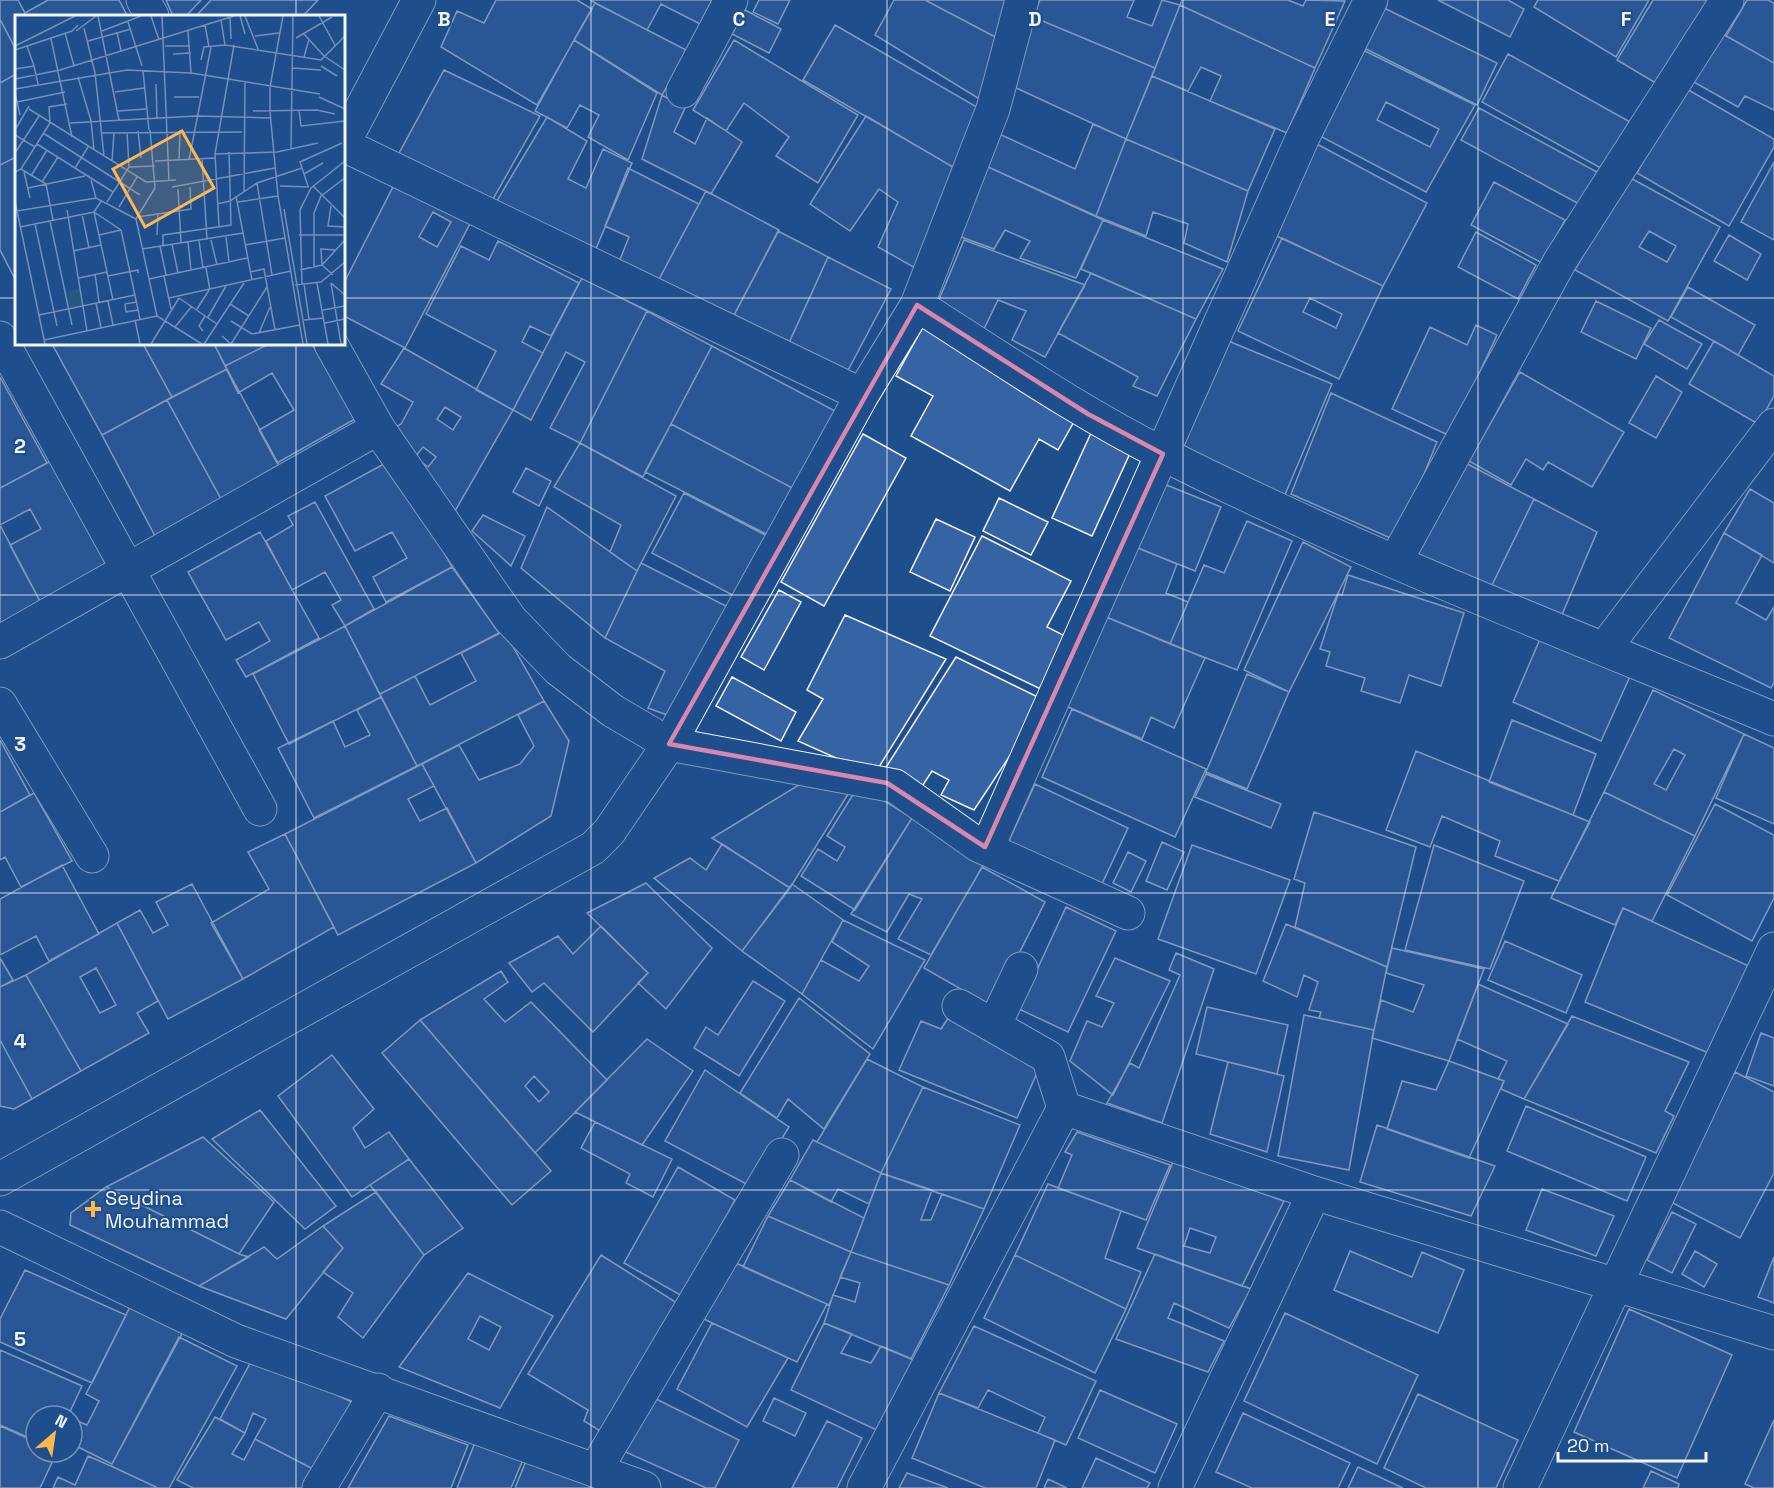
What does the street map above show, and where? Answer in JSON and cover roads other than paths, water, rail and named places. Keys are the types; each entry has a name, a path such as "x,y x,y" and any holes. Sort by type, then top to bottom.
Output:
{"street":[{"path":"143,0 151,15"},
{"path":"345,141 419,0"},
{"path":"683,91 731,0"},
{"path":"0,1179 593,848 609,832 669,744 862,395 917,304 993,109 1023,0"},
{"path":"985,847 992,839 1302,139 1371,0"},
{"path":"1395,562 1560,261 1727,0"},
{"path":"345,143 862,395"},
{"path":"917,304 1088,414 1163,454 1395,562 1774,719"},
{"path":"0,327 15,319"},
{"path":"0,338 260,809"},
{"path":"333,345 378,428 522,634 558,669 613,711 669,744 896,786 978,845 1128,913"},
{"path":"1604,649 1774,424"},
{"path":"0,642 378,428"},
{"path":"0,704 92,856"},
{"path":"1520,1488 1774,949"},
{"path":"994,1026 1021,969"},
{"path":"864,1488 1064,1108 1048,1057 960,1006"},
{"path":"1064,1108 1314,1192 1618,1283 1774,1333"},
{"path":"596,1469 782,1155"},
{"path":"1175,1488 1314,1192"},
{"path":"0,1227 236,1341 378,1390 644,1488"},
{"path":"319,1488 378,1390"}],"place":[{"name":"Seydina Mouhammad","path":"93,1209"}]}
